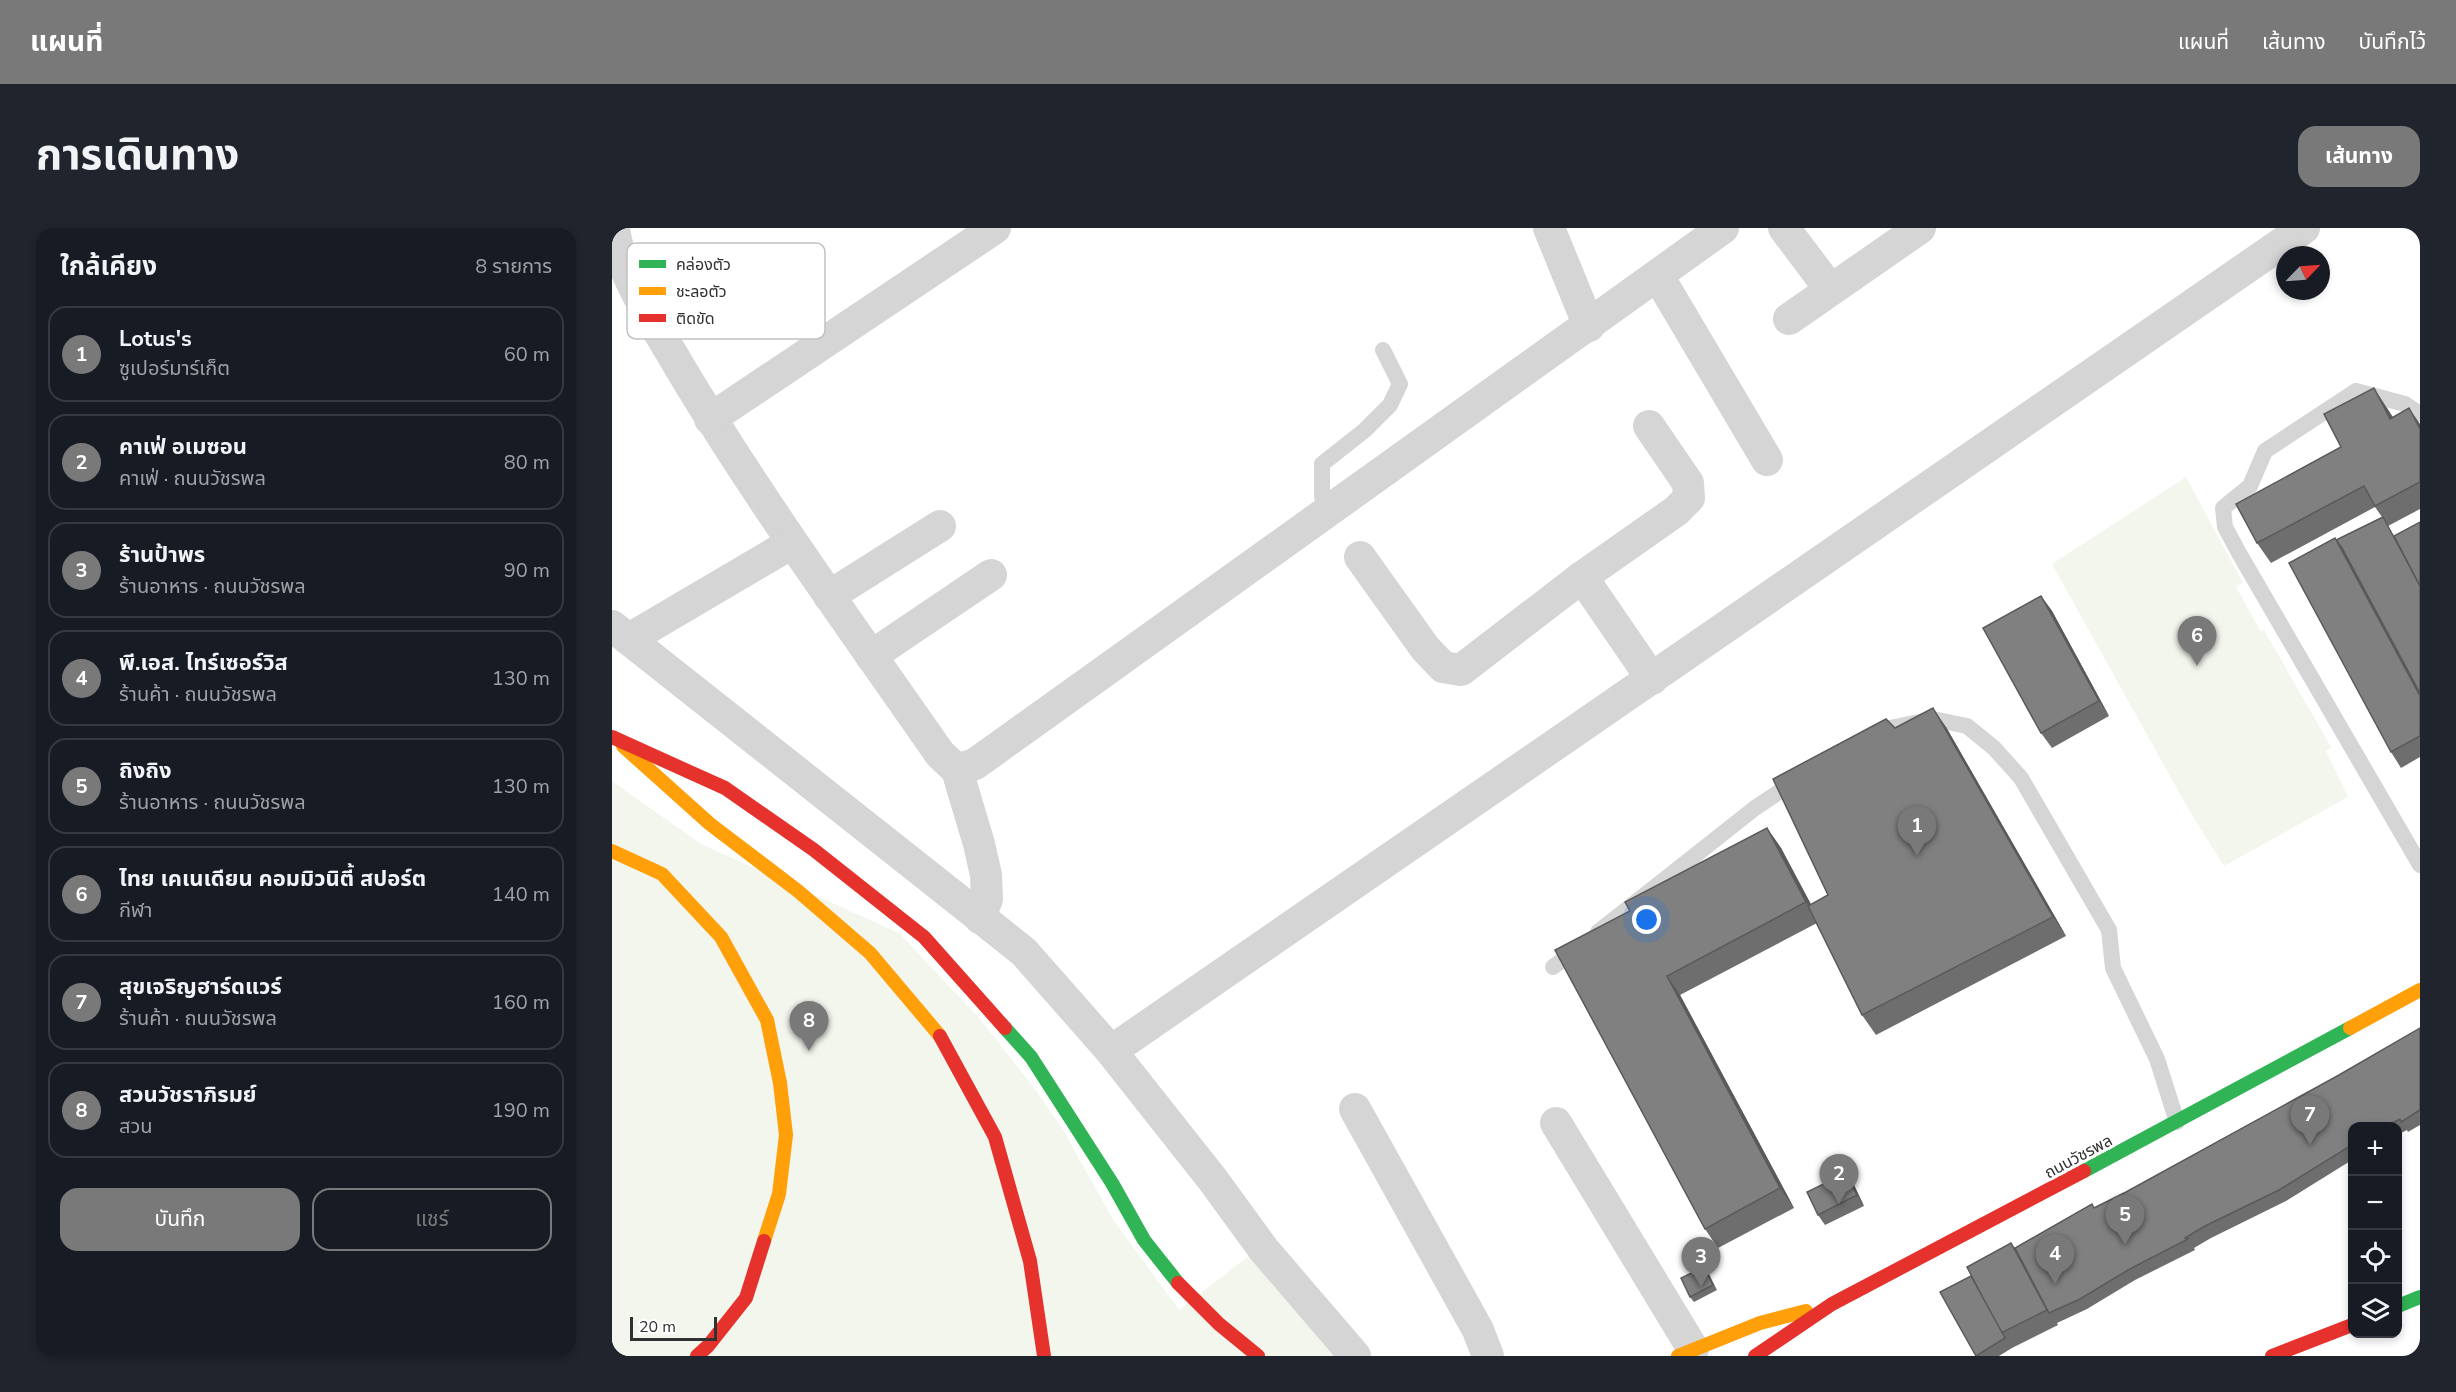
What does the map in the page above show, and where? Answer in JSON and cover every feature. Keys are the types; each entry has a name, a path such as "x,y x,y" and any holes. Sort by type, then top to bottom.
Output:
{"main road":[{"path":"616,740 725,788 814,850 924,936 1031,1057 1112,1183 1144,1240 1177,1282 1219,1324 1258,1356"},
{"path":"616,740 710,824 798,891 870,953 937,1030 995,1137 1030,1261 1044,1356"},
{"path":"612,851 662,874 721,937 767,1020 780,1083 786,1135 779,1194 746,1298 708,1346 697,1356"},
{"name":"ถนนวัชรพล","path":"1755,1356 1832,1304 2177,1122 2420,990"},
{"path":"2402,1304 2420,1298"},
{"path":"1685,1353 1760,1323 1832,1304"},
{"path":"2272,1356 2348,1326"},
{"path":"2262,1356 2293,1348"}],"street":[{"path":"614,228 618,250 627,269"},
{"path":"710,418 995,228"},
{"path":"1549,228 1589,326"},
{"path":"957,770 975,764 1723,228"},
{"path":"1784,228 1830,289"},
{"path":"1789,319 1920,228"},
{"path":"1111,1051 2304,228"},
{"path":"1658,276 1767,460"},
{"path":"663,339 710,418 792,543 940,754 957,770 986,875 987,899 980,918"},
{"path":"1360,557 1425,648 1443,667 1461,670 1582,578 1676,511 1689,498 1688,483 1649,426"},
{"path":"829,596 940,526"},
{"path":"792,543 621,633 1024,952 1111,1051 1213,1180 1264,1250 1355,1356"},
{"path":"871,656 991,575"},
{"path":"1582,578 1652,679"},
{"path":"1355,1109 1478,1330 1488,1356"},
{"path":"1556,1123 1685,1353"}],"lane":[{"path":"1329,511 1322,497 1322,464 1365,430 1390,405 1400,384 1383,350"},
{"path":"2420,414 2405,404 2356,391 2265,451 2250,486 2223,508 2225,527 2239,553 2420,865"},
{"path":"1855,741 1890,728 1933,719 1967,726 1995,748 2021,778 2109,930 2113,968 2157,1059 2177,1122"},
{"path":"1553,967 1755,808 1810,772"}],"shaded area":[{"path":"2186,477 2243,583 2236,587 2261,632 2264,630 2331,747 2326,751 2348,797 2224,866 2189,810 2052,564"},
{"path":"612,781 701,844 899,933 980,1019 1031,1084 1062,1128 1112,1218 1179,1310 1250,1255 1343,1356 612,1356"}],"building":[{"path":"2374,388 2390,419 2409,408 2420,429 2420,482 2375,506 2364,486 2257,543 2236,504 2341,447 2324,414"},
{"path":"2383,517 2420,586 2420,693 2336,540"},
{"path":"2420,522 2420,586 2394,536"},
{"path":"2335,538 2420,696 2420,736 2391,752 2289,563"},
{"path":"2041,596 2099,701 2041,733 1983,628"},
{"path":"1933,708 2053,917 1862,1015 1808,906 1828,895 1773,779 1886,719 1895,728"},
{"path":"1767,828 1806,902 1667,976 1780,1188 1705,1229 1555,950 1630,911 1625,902"},
{"path":"2420,1028 2420,1110 2401,1122 2400,1119 2394,1122 2348,1122 2348,1147 2279,1190 2203,1227 2185,1238 2188,1239 2128,1270 2080,1299 2049,1313 2015,1248 2092,1204 2094,1208 2126,1192"},
{"path":"1846,1173 1857,1195 1818,1215 1807,1192"},
{"path":"2011,1243 2047,1310 2001,1333 1967,1267"},
{"path":"1704,1267 1713,1285 1690,1297 1681,1278"},
{"path":"1971,1276 2005,1338 1976,1356 1940,1292"}],"traffic: fast":[{"path":"1005,1028 1031,1057 1112,1183 1144,1240 1178,1283"},
{"path":"2084,1171 2350,1028"},
{"path":"2402,1304 2420,1297"}],"traffic: slow":[{"path":"623,746 710,824 798,891 870,953 940,1036"},
{"path":"612,851 662,874 721,937 767,1020 780,1083 786,1135 779,1194 764,1241"},
{"path":"2350,1028 2420,990"},
{"path":"1678,1356 1760,1323 1806,1311"}],"traffic: jam":[{"path":"612,737 725,788 814,850 924,937 1005,1028"},
{"path":"940,1036 995,1137 1030,1261 1044,1356"},
{"path":"1755,1356 1832,1304 2084,1171"},
{"path":"697,1356 708,1346 746,1298 764,1241"},
{"path":"1178,1283 1219,1324 1258,1356"},
{"path":"2272,1356 2348,1327"}],"place":[{"name":"ไทย เคเนเดียน คอมมิวนิตี้ สปอร์ต","path":"2197,666"},
{"name":"Lotus's","path":"1917,856"},
{"name":"สวนวัชราภิรมย์","path":"809,1051"},
{"name":"สุขเจริญฮาร์ดแวร์","path":"2310,1145"},
{"name":"คาเฟ่ อเมซอน","path":"1839,1204"},
{"name":"ถิงถิง","path":"2125,1245"},
{"name":"พี.เอส. ไทร์เซอร์วิส","path":"2055,1284"},
{"name":"ร้านป้าพร","path":"1701,1287"}]}
